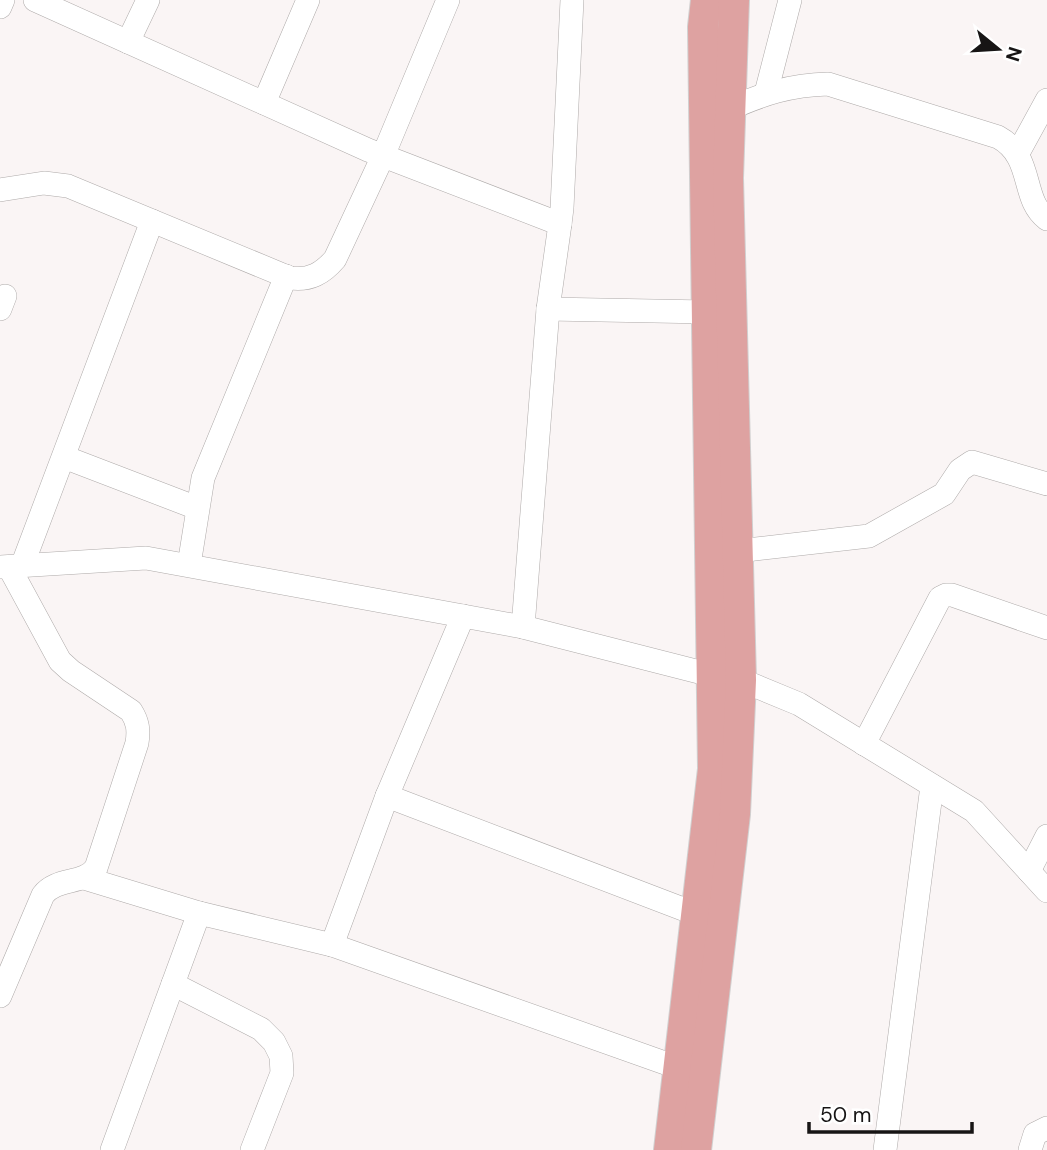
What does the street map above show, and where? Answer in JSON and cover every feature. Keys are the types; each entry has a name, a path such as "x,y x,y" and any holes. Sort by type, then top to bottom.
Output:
{"main road":[{"path":"668,1150 713,769 703,27 706,0"},
{"path":"696,1150 735,814 741,680 728,178 734,0"}],"street":[{"path":"0,7 3,0"},
{"path":"36,0 383,156 560,223"},
{"path":"128,42 148,0"},
{"path":"264,103 308,0"},
{"path":"523,627 548,309 562,208 572,0"},
{"path":"766,93 790,0"},
{"path":"0,190 57,183 286,276 300,280 309,278 328,267 335,259 383,156 448,1"},
{"path":"729,109 766,93 828,84 998,137 1010,143 1018,153 1037,206 1047,219"},
{"path":"1018,153 1047,100"},
{"path":"10,567 64,457 152,221"},
{"path":"189,565 203,478 286,276"},
{"path":"548,309 707,312"},
{"path":"64,457 197,508"},
{"path":"738,551 869,536 944,494 960,470 972,462 1047,484"},
{"path":"10,567 146,558 523,627 711,675 741,680 799,704 974,811 1047,891"},
{"path":"0,996 5,968 43,895 55,884 84,878 96,868 137,743 137,720 131,711 60,661 10,567"},
{"path":"864,744 940,598 952,595 1047,628"},
{"path":"332,945 387,796 463,616"},
{"path":"886,1150 932,786"},
{"path":"387,796 696,914"},
{"path":"1029,871 1047,836"},
{"path":"84,878 199,913 332,945 679,1068"},
{"path":"112,1150 199,913"},
{"path":"173,984 261,1029 274,1042 281,1056 282,1073 252,1150"},
{"path":"1030,1150 1035,1134 1047,1128"}]}
